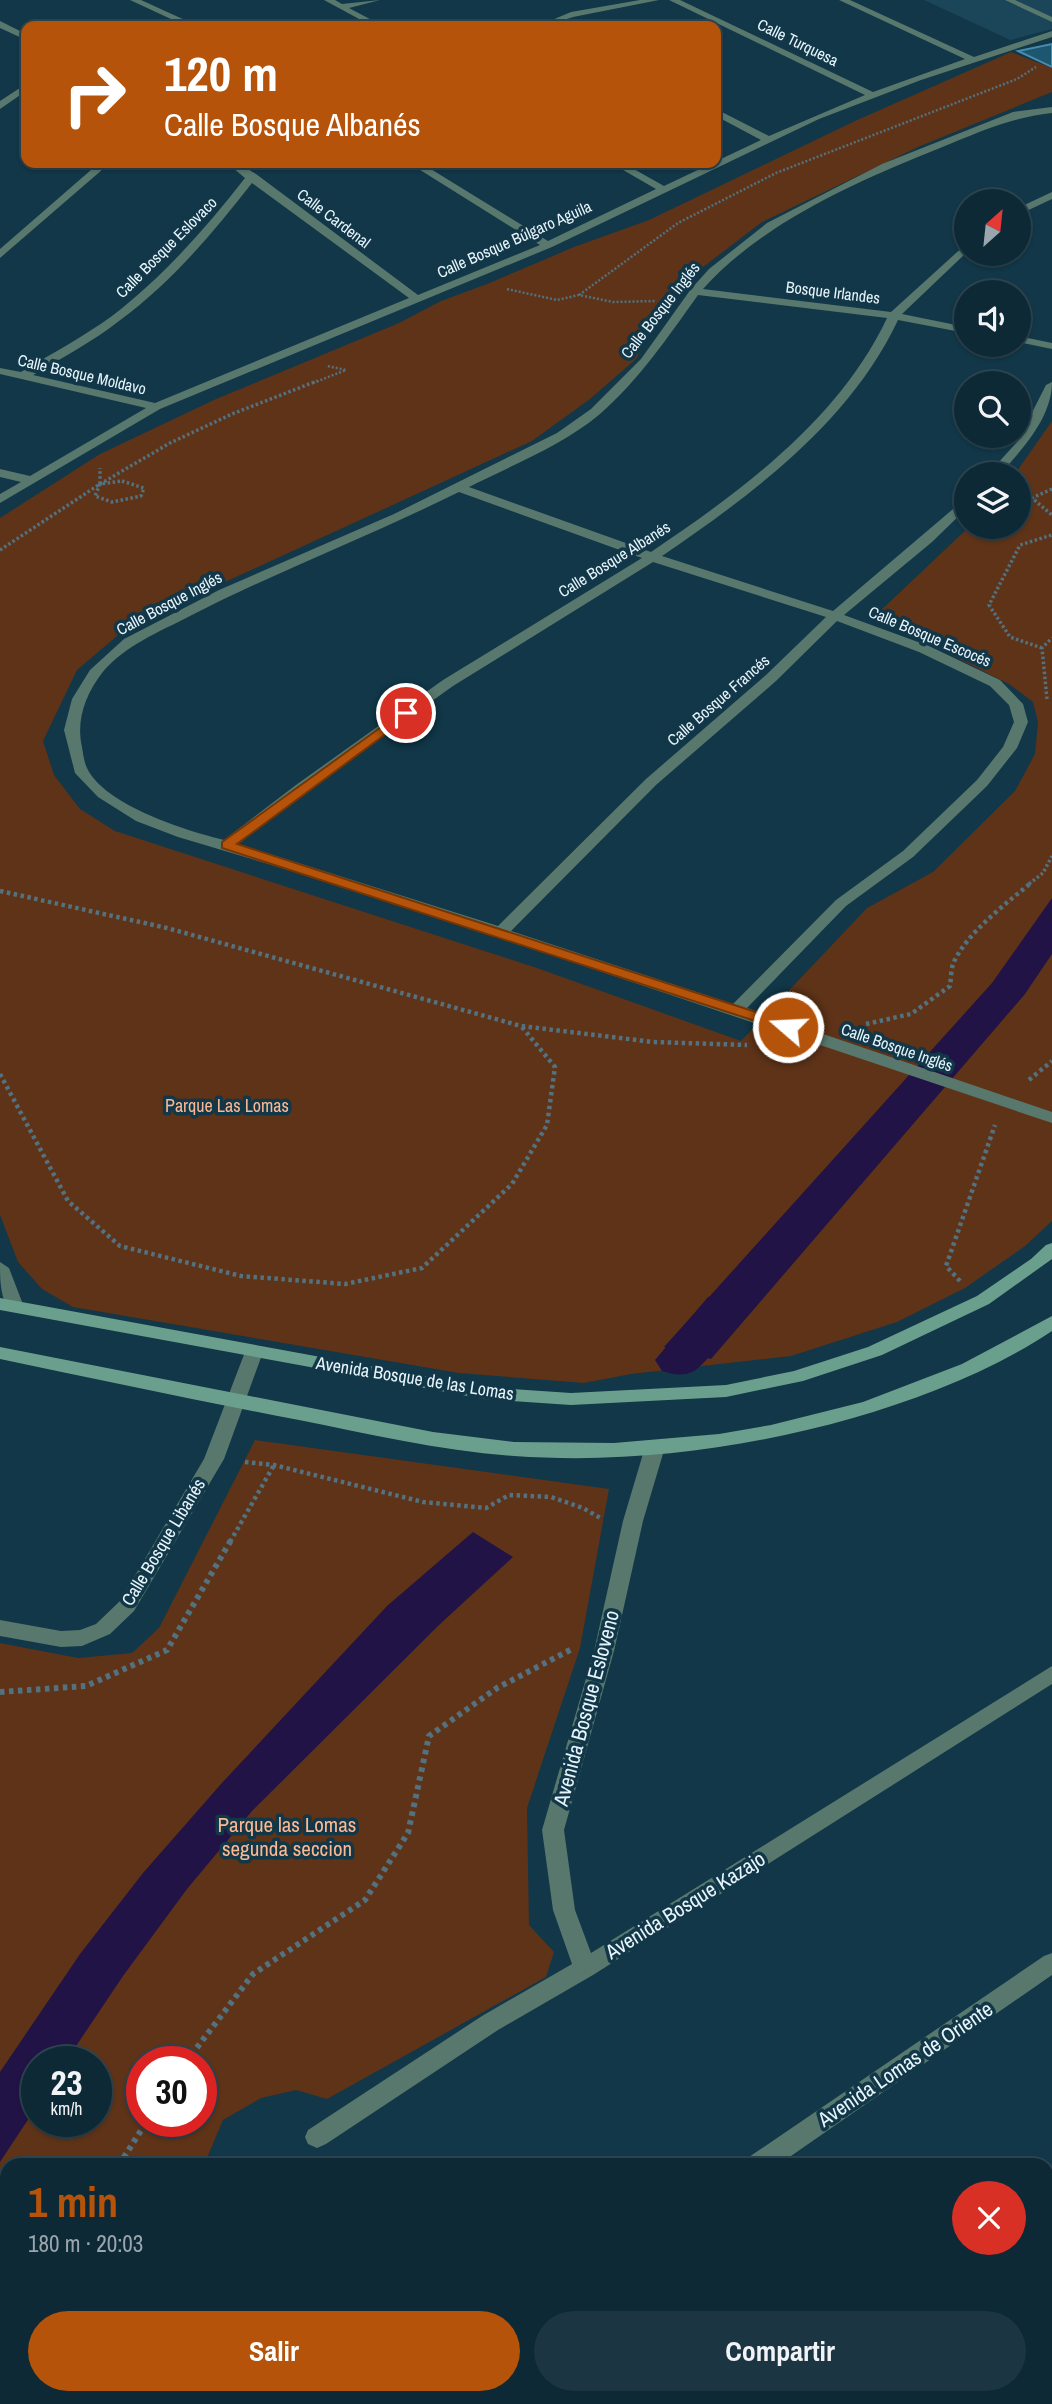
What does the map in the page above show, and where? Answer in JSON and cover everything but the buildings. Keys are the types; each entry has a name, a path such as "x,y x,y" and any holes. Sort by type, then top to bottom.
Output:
{"street":[{"path":"134,0 182,21"},
{"path":"328,0 370,21"},
{"path":"344,6 376,0"},
{"path":"556,21 571,15 655,0"},
{"name":"Calle Turquesa","path":"673,0 717,21"},
{"path":"843,0 972,59"},
{"name":"Calle Turquesa","path":"721,23 872,95"},
{"path":"0,24 21,34"},
{"name":"Calle Bosque Búlgaro Aguila","path":"721,162 872,95 1052,34"},
{"path":"0,106 21,91"},
{"name":"Calle Bosque Inglés","path":"1052,110 1016,114 886,166 771,225 713,271 685,304 645,361 595,412 561,436 398,517 212,599 129,642 97,670 79,699 71,730 80,770 103,794 141,818 183,834 227,845 736,1010 1052,1118"},
{"path":"721,115 767,139"},
{"path":"0,255 99,168"},
{"name":"Calle Cardenal","path":"240,168 416,299"},
{"path":"422,168 548,245"},
{"path":"625,168 663,190"},
{"name":"Calle Bosque Búlgaro Aguila","path":"0,499 156,407 548,245 708,168"},
{"name":"Calle Bosque Eslovaco","path":"23,376 114,320 151,289 219,219 252,176"},
{"path":"1031,206 1052,195"},
{"name":"Calle Bosque Albanés","path":"227,845 448,683 652,557 724,508 821,422 862,374 879,348 894,316 954,258"},
{"name":"Bosque Irlandes","path":"695,291 894,316 954,328"},
{"path":"1031,342 1052,346"},
{"name":"Calle Bosque Moldavo","path":"0,371 156,407"},
{"path":"1005,462 1022,443 1052,385"},
{"path":"0,473 30,480"},
{"name":"Calle Bosque Escocés","path":"458,487 652,557 835,616 924,649 995,683 1016,704 1021,722 1010,748 982,783 908,854 841,903 736,1010"},
{"name":"Calle Bosque Francés","path":"500,933 651,782 771,678 835,616 928,539 954,514"},
{"name":"Avenida Bosque de las Lomas","path":"7,1306 484,1393 571,1399 726,1391 796,1377 875,1351 984,1300 1037,1263 1052,1249"},
{"path":"0,1268 7,1306"},
{"path":"0,1353 362,1427 515,1449 655,1447 788,1428 870,1408 963,1371 1052,1322"},
{"name":"Calle Bosque Libanés","path":"0,1628 61,1639 82,1638 103,1629 127,1606 214,1459 254,1352"},
{"name":"Avenida Bosque Esloveno","path":"585,1968 564,1910 553,1830 604,1651 633,1521 655,1447"},
{"name":"Avenida Bosque Kazajo","path":"317,2137 490,2022 585,1968 1052,1674"},
{"name":"Avenida Lomas de Oriente","path":"768,2158 1052,1963"}],"lane":[{"path":"1009,0 1052,20"}],"path":[{"path":"465,279 557,300 579,295 678,223 776,173 1017,79 1038,66 1004,49"},
{"path":"579,295 613,302 645,299 685,304"},
{"path":"0,550 100,484 170,443 232,414 346,370 323,365"},
{"path":"91,445 100,454 100,484 95,496 112,502 141,496 144,488 134,482 123,481 100,484"},
{"path":"1052,489 1032,498 1052,515"},
{"path":"1042,648 1010,637 989,605 1020,545 1052,535"},
{"path":"1042,648 1052,638"},
{"path":"1042,648 1048,710"},
{"path":"950,986 953,964 966,945 994,913 1044,873 1052,856"},
{"path":"0,1074 68,1201 120,1246 241,1276 345,1284 422,1268 512,1184 547,1125 555,1067 521,1026 167,928 1,893"},
{"path":"984,1300 965,1288 946,1266 1003,1102 1052,1061"},
{"path":"214,1459 274,1465 423,1502 486,1508 509,1495 551,1497 583,1508 604,1520 607,1527"},
{"path":"198,2046 253,1974 365,1900 408,1833 429,1735 497,1688 579,1645"},
{"path":"123,2158 137,2137"}],"shaded area":[{"path":"924,0 1052,0 1052,29 1010,40"},
{"path":"1052,898 1052,954 1025,994 711,1359 664,1347 992,983"},
{"path":"473,1532 513,1557 439,1625 252,1811 187,1889 76,2046 21,2046 21,2130 3,2158 0,2158 0,2072 80,1954 143,1873 221,1784 387,1606"}],"green space":[{"name":"Parque Las Lomas","path":"1011,52 1052,68 1052,92 918,147 762,222 673,290 636,359 590,399 532,441 149,617 117,636 77,670 43,741 54,775 80,809 115,831 537,968 741,1041 867,908 933,872 1015,791 1035,754 1038,722 1033,702 1009,684 891,625 878,613 956,539 1031,539 1031,462 1023,462 1052,421 1052,1221 1025,1246 965,1288 897,1322 791,1356 631,1374 584,1383 459,1373 73,1307 42,1289 18,1262 0,1215 0,518 100,454 216,399 399,323 441,301 649,220 855,121"},
{"name":"Parque las Lomas segunda seccion","path":"255,1440 609,1489 580,1648 527,1808 529,1925 554,1952 546,1977 327,2099 296,2090 261,2098 223,2120 217,2134 217,2046 126,2046 126,2137 216,2137 207,2158 0,2158 0,1643 78,1658 132,1653 159,1628"}],"waterway":[{"path":"678,1360 724,1308"}],"route":[{"path":"406,713 227,845 788,1027"}]}
